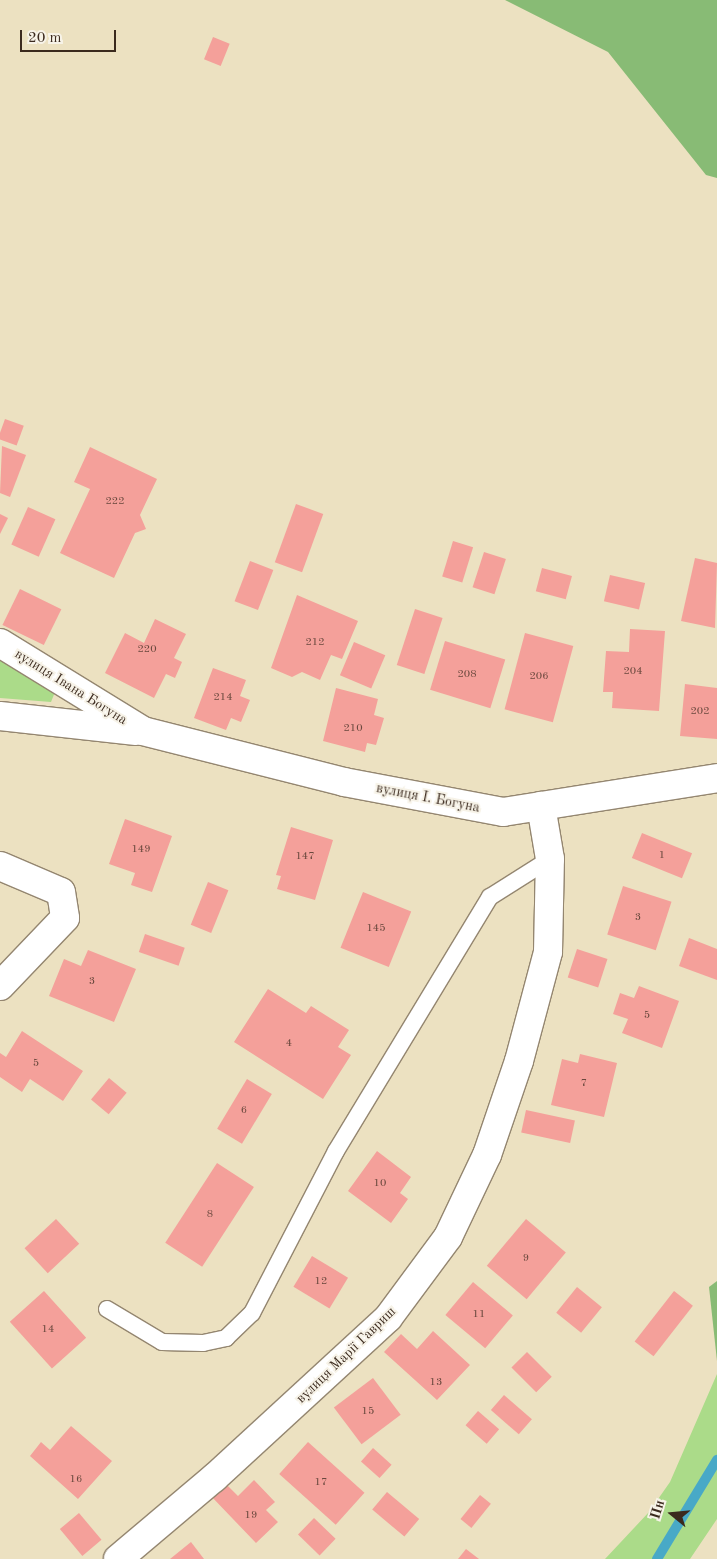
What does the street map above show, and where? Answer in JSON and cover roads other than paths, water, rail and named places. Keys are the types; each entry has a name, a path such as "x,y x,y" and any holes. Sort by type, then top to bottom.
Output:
{"street":[{"name":"вулиця Івана Богуна","path":"0,643 143,731"},
{"path":"0,716 143,731"},
{"name":"вулиця І. Богуна","path":"143,731 344,782 462,806 503,812 717,778"},
{"name":"вулиця Марії Гавриш","path":"118,1559 214,1478 388,1318 448,1237 487,1155 522,1052 548,952 550,859 542,806"},
{"path":"0,866 61,892 65,918 0,986"}],"lane":[{"path":"107,1309 162,1342 187,1343 203,1343 226,1338 252,1313 336,1151 490,897 550,859"}],"waterway":[{"path":"657,1559 717,1460"}]}
